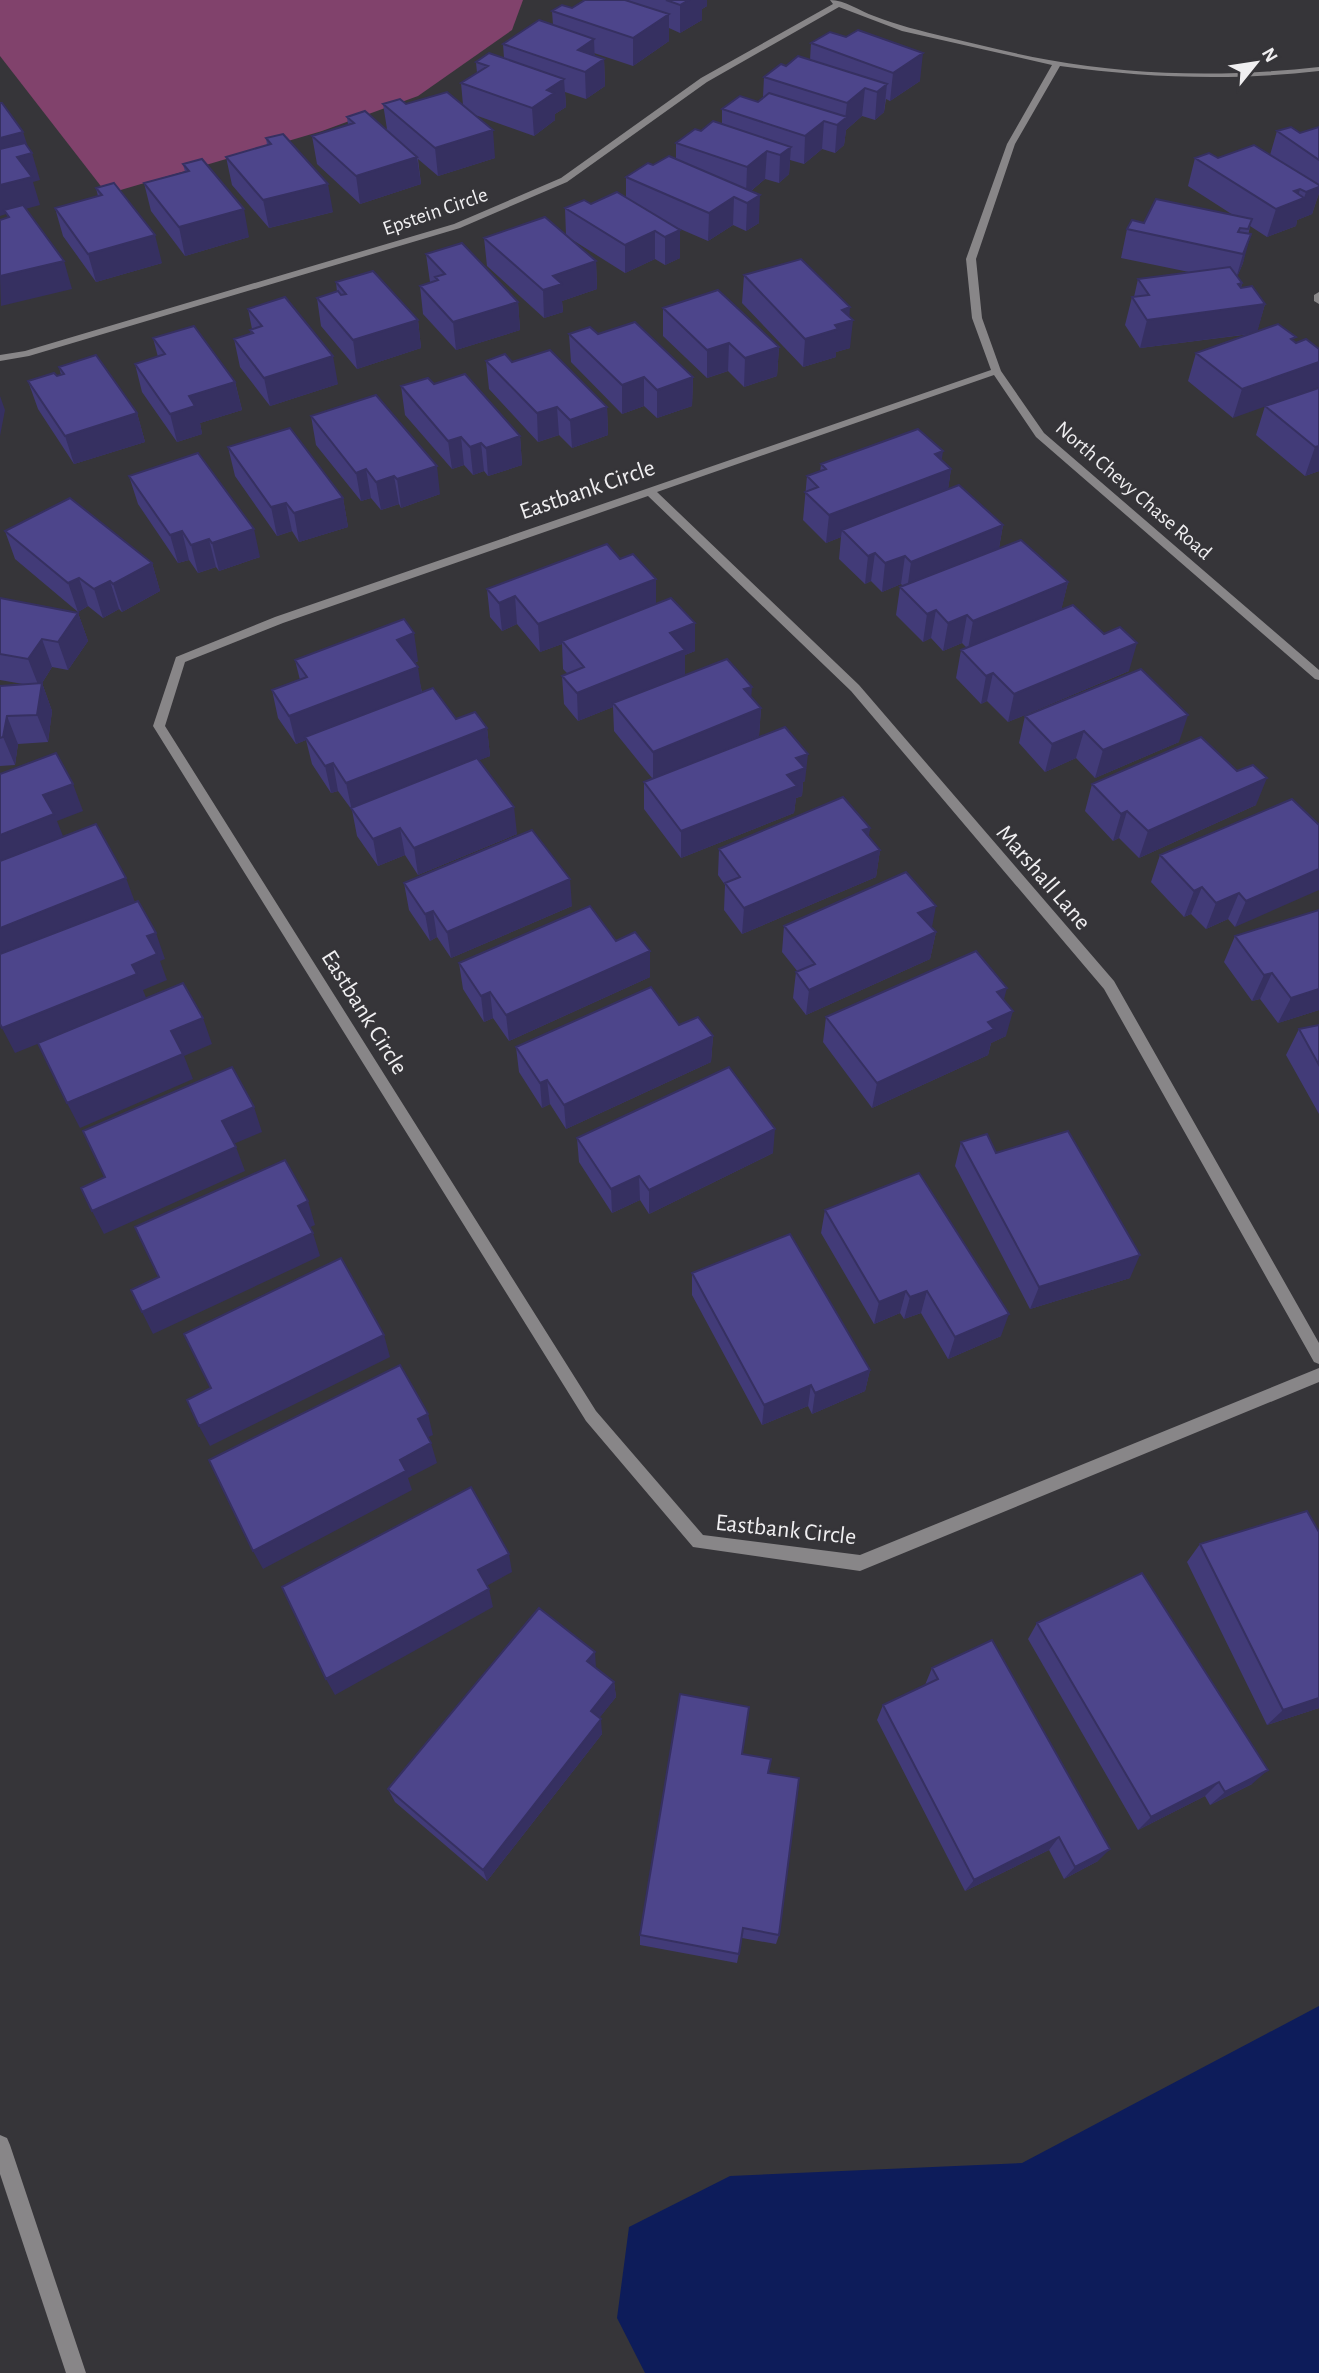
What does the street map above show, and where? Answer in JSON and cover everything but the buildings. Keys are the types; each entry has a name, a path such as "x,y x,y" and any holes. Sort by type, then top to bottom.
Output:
{"street":[{"path":"836,2 856,13 925,34 1057,64 1165,76 1260,77 1319,69"},
{"name":"Epstein Circle","path":"0,358 26,354 472,219 564,180 704,80 836,2"},
{"name":"North Chevy Chase Road","path":"1057,64 1012,144 971,259 977,318 996,371 1040,435 1319,676"},
{"path":"1319,295 1319,301"},
{"name":"Eastbank Circle","path":"996,371 279,620 180,660 159,726 590,1416 699,1542 860,1563 1319,1375"},
{"name":"Marshall Lane","path":"649,491 855,688 1109,985 1319,1357"},
{"path":"0,2145 76,2373"}],"shaded area":[{"path":"0,0 523,0 512,30 418,96 322,131 107,194 0,56"},
{"path":"1319,2006 1319,2373 645,2373 617,2318 629,2227 730,2176 1022,2163"}]}
